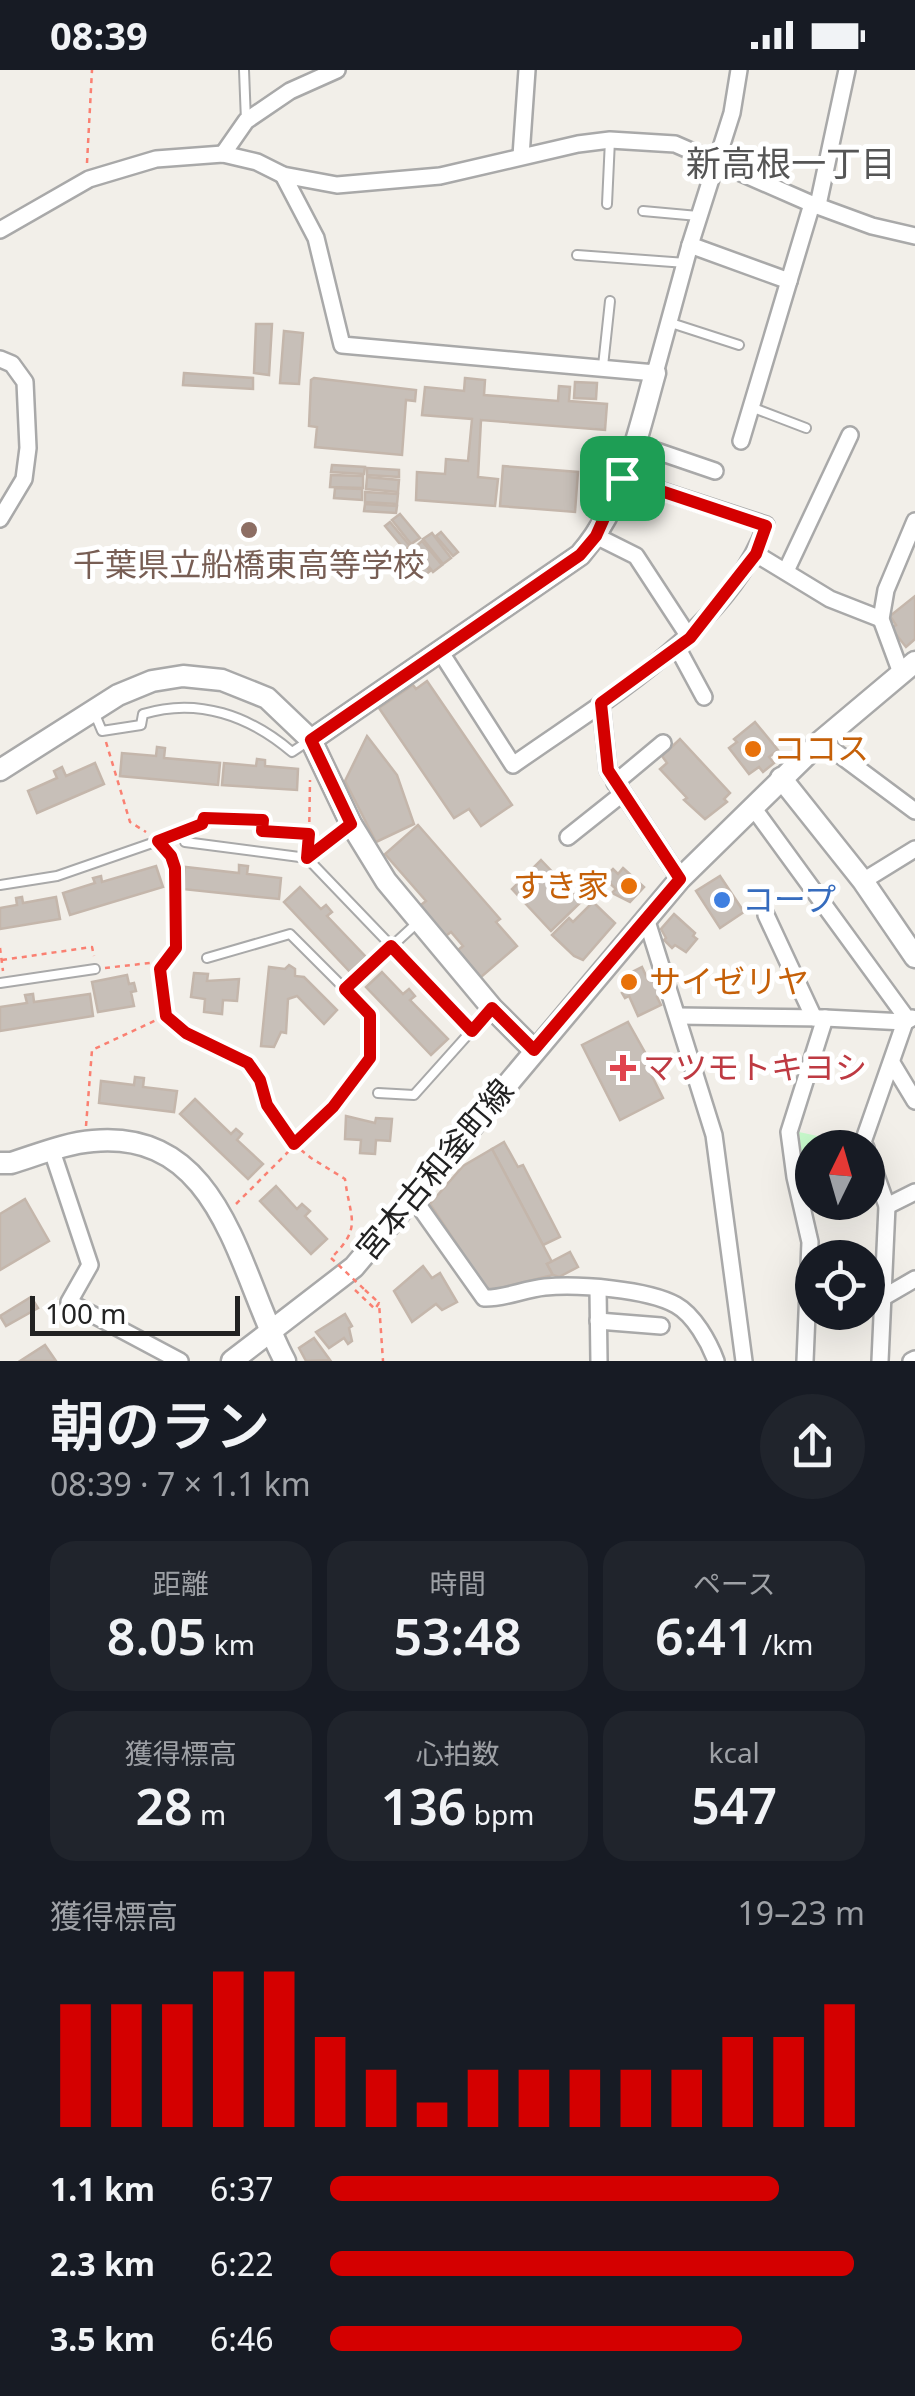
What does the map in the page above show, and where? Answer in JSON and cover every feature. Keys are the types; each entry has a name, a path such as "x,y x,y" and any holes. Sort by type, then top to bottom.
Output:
{"street":[{"path":"223,154 246,121 290,91 337,70"},
{"path":"521,156 527,70"},
{"path":"311,740 564,567 596,536 636,444 690,245 732,113 738,70"},
{"path":"741,441 815,205 847,70"},
{"path":"0,230 89,180 156,159 223,154 257,162 284,175 337,184 456,173 521,156 610,140 674,144 815,205 872,226 915,236"},
{"path":"284,175 316,238 342,345 654,373"},
{"path":"690,245 789,281"},
{"path":"0,359 12,364 24,382 28,448 24,479 0,519"},
{"path":"786,571 850,434"},
{"path":"636,444 714,471"},
{"path":"440,650 514,765 683,642 756,554 766,526 622,478"},
{"path":"880,619 886,590 915,521"},
{"path":"596,536 636,556 683,642 704,697"},
{"path":"756,554 830,599 880,619 908,668"},
{"name":"宮本古和釜町線","path":"232,1361 354,1267 680,879 820,741 908,668"},
{"path":"0,770 138,685 166,677 222,680 267,698 311,740 351,824 386,881 492,1008 534,1050"},
{"path":"601,703 608,770 680,879"},
{"path":"820,741 915,811"},
{"path":"568,837 664,743"},
{"path":"782,778 908,934 915,957"},
{"path":"752,806 909,1019"},
{"path":"863,882 915,848"},
{"path":"766,916 820,1018 789,1132 810,1242 805,1361"},
{"path":"646,918 714,1135 744,1361"},
{"path":"678,1016 909,1019"},
{"path":"868,1130 909,1019"},
{"path":"892,1063 915,1102"},
{"path":"0,1163 88,1141 125,1142 163,1153 188,1169 216,1202 270,1334 285,1361"},
{"path":"52,1150 90,1266 69,1302 180,1361"},
{"path":"887,1206 915,1192"},
{"path":"414,1199 484,1298 545,1287 598,1289 660,1298 674,1304 706,1340 716,1361"},
{"path":"885,1201 885,1267"},
{"path":"885,1296 915,1279"},
{"path":"598,1289 599,1361"},
{"path":"598,1321 662,1326"},
{"path":"880,1361 882,1330"}],"lane":[{"path":"244,70 246,121"},
{"path":"607,204 610,140"},
{"path":"643,211 700,216"},
{"path":"577,255 686,263"},
{"path":"603,366 610,301"},
{"path":"668,322 739,345"},
{"path":"751,407 806,428"},
{"path":"94,711 102,731 141,724 143,714 158,709 194,708 236,716 271,734 292,752 311,740"},
{"path":"307,858 351,824"},
{"path":"0,885 57,876 158,841"},
{"path":"185,842 307,858 472,1031"},
{"path":"207,958 290,934 345,989 419,921"},
{"path":"2,983 96,969"},
{"path":"378,1093 414,1095 492,1008"}],"path":[{"path":"89,180 86,152 92,70"},
{"path":"102,731 130,822 158,841 171,856 175,868 176,948 160,969 166,1016 186,1033 248,1063 260,1080 267,1105 294,1144 345,1179 353,1230 348,1242 331,1258 379,1303 383,1361"},
{"path":"307,858 310,780"},
{"path":"158,841 202,824 204,818 263,820 262,831 309,834"},
{"path":"0,948 2,983"},
{"path":"230,1210 333,1107 370,1058 370,1015 345,989"},
{"path":"85,1133 92,1050 166,1016"},
{"path":"350,1286 374,1308 379,1303"}],"building":[{"path":"256,324 272,324 269,375 254,373"},
{"path":"284,331 303,333 299,384 280,383"},
{"path":"184,373 253,378 253,389 183,385"},
{"path":"314,378 416,390 415,401 406,400 402,455 315,447 317,427 309,426"},
{"path":"465,378 485,380 484,395 558,401 559,386 570,387 569,401 607,404 605,430 481,420 478,477 498,479 495,506 416,500 417,472 445,474 446,459 468,461 472,419 422,415 425,387 464,391"},
{"path":"575,382 597,383 596,399 574,398"},
{"path":"332,465 365,467 364,474 331,472"},
{"path":"503,466 578,472 575,512 500,506"},
{"path":"367,468 399,470 399,477 367,475"},
{"path":"331,475 363,476 363,488 330,487"},
{"path":"367,477 399,480 398,492 366,489"},
{"path":"335,488 362,489 362,500 334,498"},
{"path":"365,492 398,494 397,504 365,502"},
{"path":"365,504 397,506 396,513 364,511"},
{"path":"400,514 420,538 411,544 392,520"},
{"path":"390,522 410,546 405,550 385,526"},
{"path":"441,532 458,552 453,556 436,536"},
{"path":"432,533 451,558 443,564 423,539"},
{"path":"422,541 442,565 433,572 414,548"},
{"path":"412,549 430,571 425,575 407,553"},
{"path":"915,596 915,639 906,647 891,628 896,625 890,616"},
{"path":"427,681 512,805 481,826 469,809 454,818 379,708 413,685 416,689"},
{"path":"755,722 778,750 769,757 774,763 763,772 759,767 749,774 729,748"},
{"path":"367,736 397,775 414,824 376,842 345,781"},
{"path":"680,739 730,793 724,799 727,802 705,819 660,769 667,763 662,756"},
{"path":"157,747 165,748 164,758 220,763 218,785 120,776 122,753 156,756"},
{"path":"257,759 265,760 265,766 298,769 297,790 222,785 224,763 256,766"},
{"path":"95,763 104,784 37,813 28,791 57,778 54,771 62,767 66,776"},
{"path":"418,825 500,919 496,922 517,946 481,977 458,950 463,946 451,932 443,938 417,908 426,901 385,854"},
{"path":"541,860 581,902 551,931 512,889"},
{"path":"239,865 248,866 247,874 281,878 279,899 182,889 185,867 239,873"},
{"path":"156,866 163,887 70,915 63,893 95,883 93,878 101,876 102,882"},
{"path":"623,868 644,887 630,902 612,893 616,889 604,878 613,869 618,874"},
{"path":"720,876 744,912 720,928 696,891"},
{"path":"300,887 321,909 326,905 332,912 327,916 366,957 350,972 284,902"},
{"path":"22,897 23,903 56,897 60,919 0,929 0,908 17,905 16,898"},
{"path":"593,902 615,923 583,960 552,935 569,918 573,922"},
{"path":"674,914 697,939 686,952 675,945 672,948 664,940 661,929"},
{"path":"289,965 295,969 295,976 304,977 337,1010 324,1024 297,996 288,999 286,1033 281,1032 274,1047 261,1046 269,967 285,969"},
{"path":"642,967 661,995 657,997 661,1005 638,1016 629,996 625,998 622,993 626,991 620,978"},
{"path":"382,972 403,994 409,989 415,996 410,1000 448,1039 431,1055 366,987"},
{"path":"194,973 208,974 207,981 239,979 237,1001 223,1000 222,1014 204,1012 205,999 191,997"},
{"path":"127,975 136,991 131,992 134,1006 98,1012 92,982"},
{"path":"33,994 34,1002 90,994 93,1016 0,1031 0,1007 27,1003 25,995"},
{"path":"628,1022 647,1056 643,1058 663,1098 620,1120 582,1045"},
{"path":"135,1077 144,1078 143,1087 177,1091 174,1112 99,1103 101,1081 134,1085"},
{"path":"195,1099 231,1134 236,1129 242,1134 237,1140 263,1164 248,1179 180,1114"},
{"path":"346,1116 375,1123 376,1118 392,1119 390,1141 376,1140 375,1154 360,1153 361,1140 345,1139"},
{"path":"504,1142 518,1167 523,1165 560,1237 543,1245 492,1149"},
{"path":"492,1149 552,1262 547,1264 553,1275 488,1291 430,1204 463,1166"},
{"path":"276,1186 297,1209 302,1204 310,1211 305,1216 327,1239 311,1254 260,1201"},
{"path":"25,1199 49,1241 0,1270 0,1214"},
{"path":"570,1252 578,1267 559,1277 553,1275 547,1264"},
{"path":"423,1266 432,1278 440,1273 457,1302 442,1310 436,1304 412,1322 394,1291"},
{"path":"31,1297 38,1308 6,1326 0,1316"},
{"path":"345,1314 352,1326 352,1341 348,1344 344,1338 329,1348 316,1332"},
{"path":"314,1338 330,1360 306,1361 299,1348"},
{"path":"45,1345 56,1361 20,1361"}],"place":[{"name":"千葉県立船橋東高等学校","path":"249,530"},
{"name":"ココス","path":"753,749"},
{"name":"すき家","path":"629,886"},
{"name":"コープ","path":"722,900"},
{"name":"サイゼリヤ","path":"629,982"},
{"name":"マツモトキヨシ","path":"623,1068"}],"district":[{"name":"新高根一丁目","path":"791,164"}],"route":[{"path":"622,478 766,526 756,554 690,638 601,703 608,770 680,879 534,1050 492,1008 472,1031 391,946 345,989 370,1015 370,1058 333,1107 294,1144 267,1105 260,1080 248,1063 186,1033 166,1016 160,969 176,948 175,868 171,856 158,841 202,824 204,818 263,820 262,831 309,834 307,858 351,824 311,740 580,555 596,536 622,478"}]}
